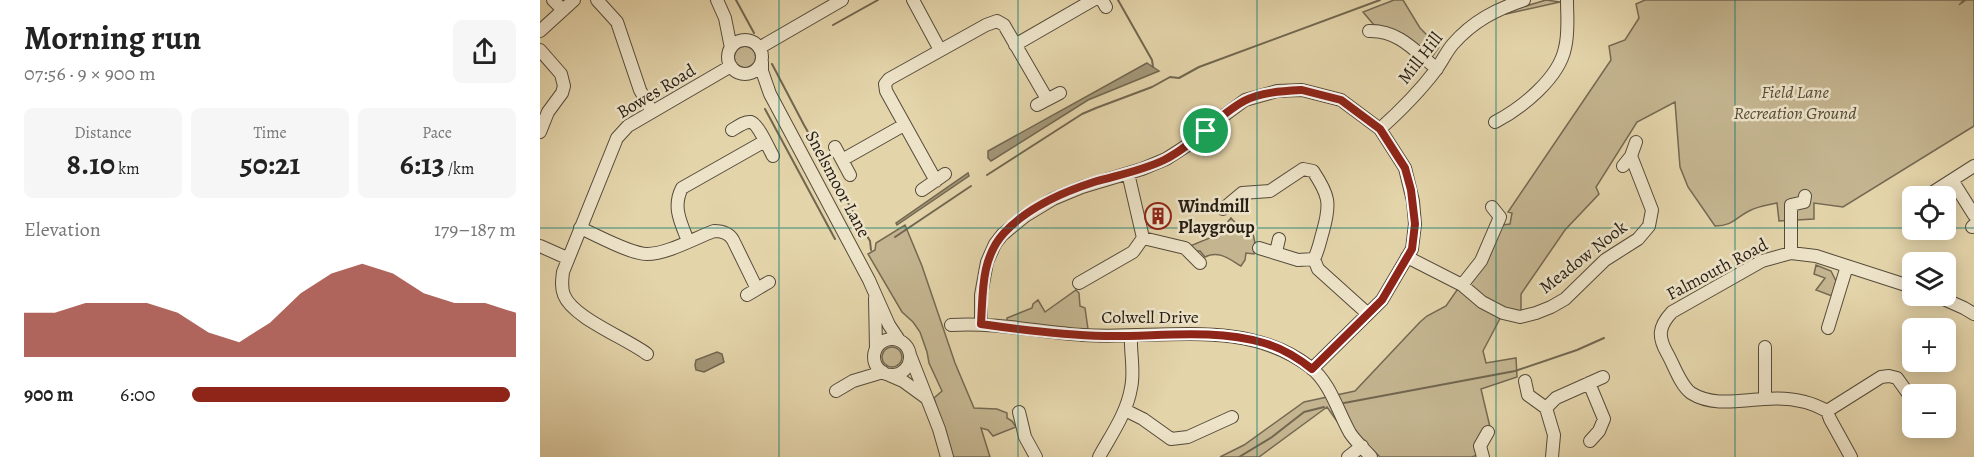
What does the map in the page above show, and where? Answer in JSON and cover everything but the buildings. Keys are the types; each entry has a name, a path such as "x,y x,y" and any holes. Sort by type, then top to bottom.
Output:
{"street":[{"path":"553,0 563,10"},
{"path":"540,31 574,0"},
{"path":"597,0 617,22 640,90 652,112"},
{"path":"717,0 725,18 731,48 728,57 731,66 737,72 745,74 755,71 762,62 759,48 725,18"},
{"path":"759,48 826,4 842,0"},
{"path":"913,0 940,50"},
{"path":"1015,45 1093,0"},
{"name":"Mill Hill","path":"1380,129 1437,69 1452,45 1472,25 1495,11 1524,0"},
{"path":"1495,122 1537,92 1560,62 1568,34 1567,0"},
{"path":"922,190 941,177 904,125 886,91 886,82 889,79 994,21 1004,25 1042,102 1060,93"},
{"path":"1369,31 1390,33 1405,41 1437,69"},
{"path":"731,48 739,41 748,40"},
{"path":"540,50 561,74 564,86 562,93 548,112 540,132"},
{"name":"Snelsmoor Lane","path":"762,62 762,71 770,94 898,340"},
{"name":"Bowes Road","path":"647,354 574,310 568,303 563,294 562,285 567,258 617,138 628,126 731,66"},
{"name":"Snelsmoor Lane","path":"745,74 770,94"},
{"path":"981,324 981,295 987,262 995,244 1011,225 1053,199 1093,182 1128,173 1166,159 1184,148 1245,100 1278,91 1302,90 1341,100 1380,129 1405,168 1410,184 1415,224 1412,249 1382,300 1312,369"},
{"path":"732,130 751,122 756,126 773,156"},
{"path":"842,160 904,125"},
{"path":"688,241 676,207 682,188 762,136"},
{"name":"Meadow Nook","path":"1407,257 1462,285 1482,302 1503,313 1520,317 1536,313 1565,299 1596,267 1638,239 1649,225 1652,210 1627,161 1636,142"},
{"path":"835,147 850,175"},
{"path":"1943,186 1974,166"},
{"path":"1223,209 1242,193 1270,191 1303,169 1313,171 1325,190 1329,203 1320,246 1314,259 1318,269 1368,314"},
{"path":"1079,283 1133,252 1143,238 1128,173"},
{"path":"1952,180 1973,222"},
{"path":"1791,253 1791,205 1804,202 1805,196"},
{"path":"1462,285 1481,261 1500,214"},
{"path":"580,228 637,253 647,254 659,252 714,231 722,231 733,240 758,289"},
{"path":"1143,238 1185,248 1200,263"},
{"path":"1276,252 1279,239"},
{"path":"540,246 567,258"},
{"path":"1259,248 1298,260 1314,259"},
{"name":"Falmouth Road","path":"1827,411 1799,400 1765,399 1737,403 1708,399 1690,392 1661,342 1660,334 1664,323 1672,312 1762,261 1791,253 1816,256 1902,284"},
{"path":"1834,323 1847,266"},
{"name":"Snelsmoor Lane","path":"874,291 875,353"},
{"path":"1956,304 1974,315"},
{"name":"Colwell Drive","path":"951,325 981,324 1064,334 1232,335 1266,343 1294,356 1312,369 1326,386 1352,435 1371,457"},
{"path":"1099,457 1125,411 1131,389 1133,370 1131,336"},
{"path":"853,381 883,341 898,340 906,346 939,429 947,457"},
{"path":"1762,350 1765,399"},
{"path":"875,353 877,366 925,396"},
{"path":"836,391 853,381 886,373 902,372 906,368 910,355"},
{"path":"1851,457 1827,411 1885,376 1897,378 1902,385"},
{"path":"1546,408 1556,398 1603,377"},
{"path":"1525,381 1528,395 1546,408 1554,435 1552,457"},
{"path":"1588,383 1604,419 1599,431 1590,441"},
{"path":"1125,411 1143,419 1171,439 1188,436 1232,417"},
{"path":"1019,412 1025,437 1036,457"},
{"path":"1483,457 1480,446 1488,432"},
{"path":"1348,457 1362,446"}],"green space":[{"path":"1394,0 1403,0 1420,28 1439,47 1430,60 1397,33 1374,25 1363,12"},
{"path":"1546,0 1560,2 1506,14 1506,12"},
{"name":"Field Lane Recreation Ground","path":"1645,0 1964,0 1959,5 1966,0 1974,0 1974,126 1843,207 1814,203 1814,219 1779,221 1777,203 1756,208 1730,223 1715,226 1688,187 1680,167 1675,102 1637,122 1596,187 1599,194 1565,230 1521,294 1521,311 1505,309 1483,351 1486,363 1516,358 1517,377 1481,389 1490,427 1480,454 1472,457 1380,457 1357,434 1341,427 1327,407 1259,457 1220,457 1244,445 1304,402 1355,391 1420,322 1446,306 1502,225 1510,224 1512,213 1508,212 1611,60 1609,46 1625,40 1639,18 1636,4"},
{"path":"745,46 753,49 756,57 753,65 745,68 737,65 734,57 737,49"},
{"path":"1231,218 1239,227 1251,225 1255,243 1254,254 1246,253 1241,266 1228,258 1215,254 1205,257 1200,251 1194,251 1190,246 1217,235"},
{"path":"905,225 922,266 955,363 974,408 997,409 1007,413 1007,418 1016,427 993,436 988,430 981,428 990,457 952,457 934,398 942,391 929,363 920,332 902,312 868,254 875,250 876,243"},
{"path":"1816,265 1831,271 1836,281 1832,296 1816,290 1825,278 1814,274"},
{"path":"1076,290 1079,293 1080,306 1085,308 1088,329 1065,329 1007,321 1007,318 1032,308 1038,300 1045,312"},
{"path":"892,347 899,350 902,357 899,364 892,367 885,364 882,357 885,350"}],"shaded area":[{"path":"1147,63 1159,71 1088,100 991,161 988,158 988,151"},
{"path":"968,173 969,176 897,225 896,223"},
{"path":"717,352 722,354 724,362 704,372 696,370 696,360"}],"waterway":[{"path":"736,0 754,33"},
{"path":"833,25 878,0"},
{"path":"1118,0 1152,60 1153,67"},
{"path":"987,175 1082,114 1152,87 1170,77 1179,78 1199,67 1380,0"},
{"path":"772,64 856,217"},
{"path":"765,109 835,239"},
{"path":"895,237 971,186"},
{"path":"863,229 870,241 871,250"},
{"path":"1344,403 1515,371 1577,350 1604,338"},
{"path":"1239,457 1272,437 1304,412 1324,407"}],"place":[{"name":"Windmill Playgroup","path":"1158,216"}],"route":[{"path":"1302,90 1341,100 1370,121 1380,129 1405,168 1410,184 1415,224 1412,249 1382,300 1312,369 1294,356 1266,343 1232,335 1086,335 981,324 981,295 987,262 995,244 1011,225 1053,199 1093,182 1142,169 1166,159 1206,131 1245,100 1278,91 1302,90"}]}
